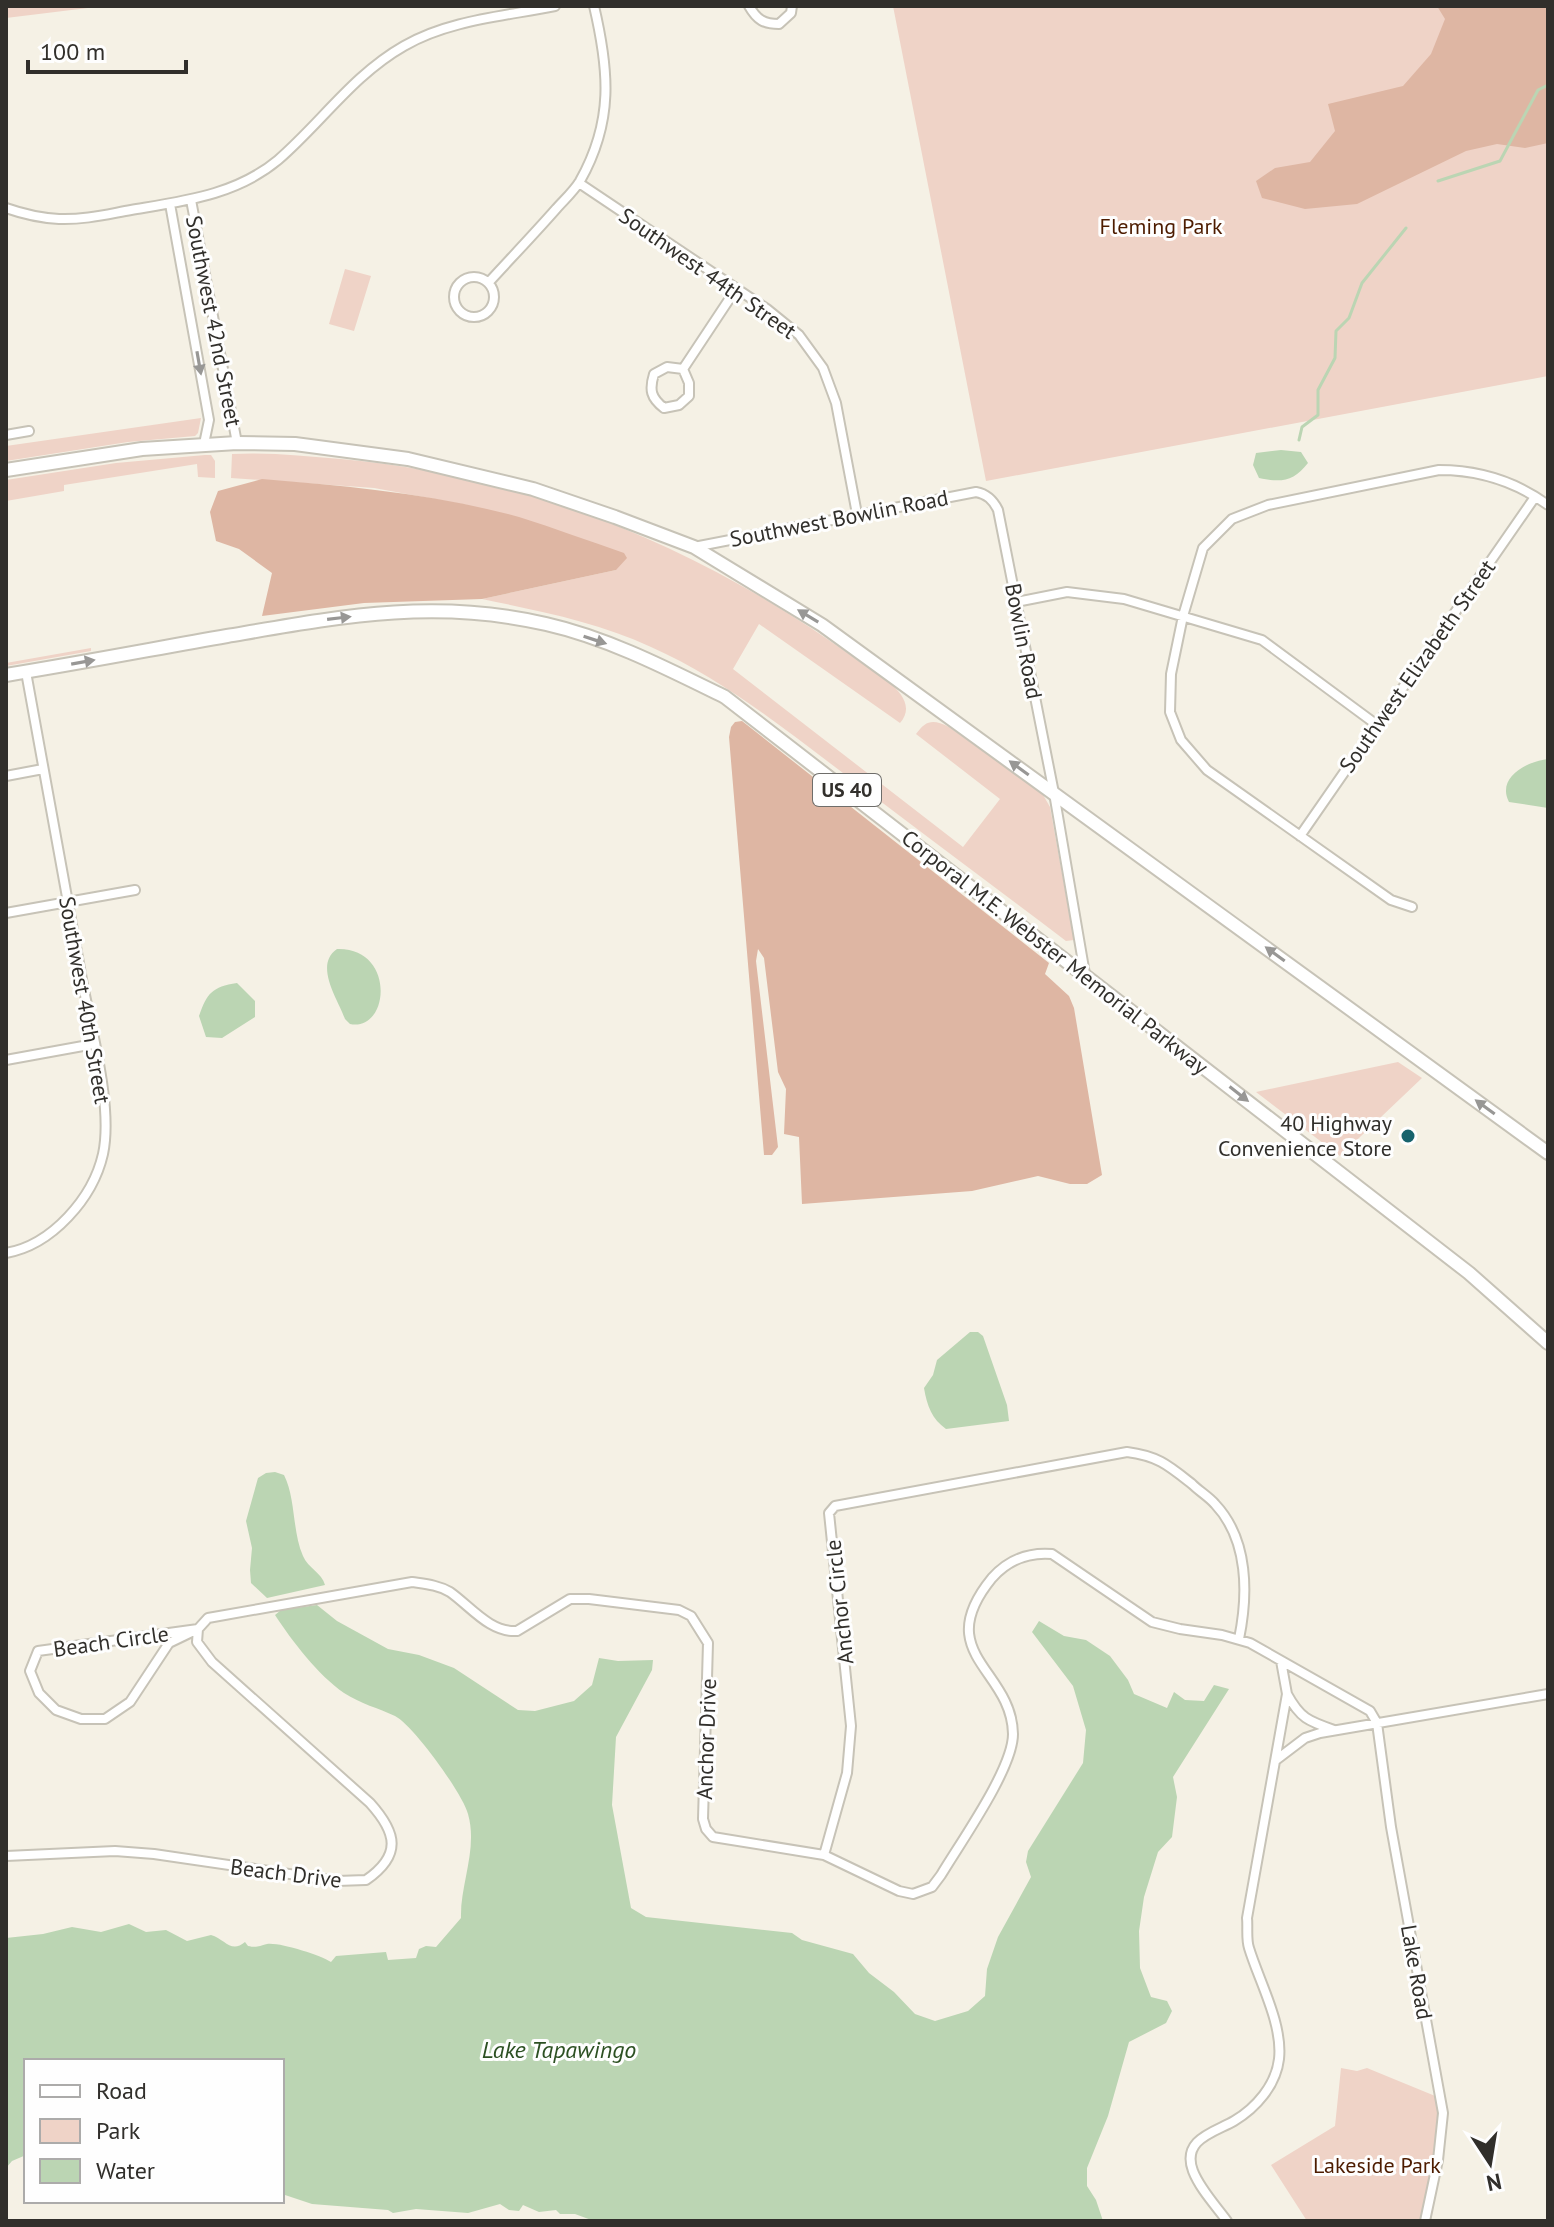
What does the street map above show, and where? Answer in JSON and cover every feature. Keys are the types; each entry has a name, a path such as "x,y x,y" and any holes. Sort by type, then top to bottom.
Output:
{"main road":[{"path":"6,470 142,449 204,444 295,444 408,459 533,489 694,547 822,625 1548,1153"},
{"name":"Corporal M.E. Webster Memorial Parkway","path":"6,675 330,618 409,610 478,613 547,624 611,645 725,697 1469,1273 1548,1343"}],"street":[{"path":"6,208 28,215 72,218 170,204 235,187 279,159 339,97 383,59 407,44 457,26 555,6"},
{"path":"489,282 579,183 593,153 604,114 607,81 594,6"},
{"path":"749,6 755,16 766,24 779,24 791,13 792,6"},
{"name":"Southwest 44th Street","path":"579,183 788,324 823,368 841,420 857,514"},
{"name":"Southwest 42nd Street","path":"191,200 237,443"},
{"name":"Southwest 42nd Street","path":"170,204 209,420 204,444"},
{"path":"470,277 489,282 495,295 492,308 474,318 461,313 454,295 459,283 470,277"},
{"path":"683,369 736,289"},
{"path":"191,318 212,314"},
{"path":"667,367 683,369 689,383 689,396 679,405 664,408 654,400 650,387 654,374 667,367"},
{"path":"6,435 29,431"},
{"path":"1412,907 1391,900 1207,770 1181,740 1170,712 1171,674 1183,616 1203,548 1232,519 1268,505 1439,470 1465,470 1512,483 1548,505"},
{"name":"Southwest Bowlin Road","path":"694,547 976,492 985,494"},
{"name":"Bowlin Road","path":"985,494 998,510 1054,793 1085,974"},
{"name":"Southwest Elizabeth Street","path":"1300,836 1535,497"},
{"path":"1016,602 1067,592 1124,599 1262,640 1377,725"},
{"name":"Southwest 40th Street","path":"6,1253 22,1251 64,1221 85,1198 103,1153 105,1111 26,672"},
{"path":"6,776 43,769"},
{"path":"6,913 135,890"},
{"path":"6,1060 94,1044"},
{"name":"Anchor Circle","path":"824,1855 847,1773 851,1726 829,1513 835,1506 1127,1452 1162,1460 1217,1505 1233,1533 1241,1555 1245,1583 1245,1611 1239,1639"},
{"name":"Anchor Drive","path":"198,1629 208,1618 412,1582 447,1591 496,1627 508,1631 517,1631 570,1599 679,1610 691,1616 708,1643 703,1819 706,1829 713,1837 731,1842 824,1855 899,1891 913,1894 932,1887 941,1875 999,1777 1009,1754 1013,1734 1006,1706 970,1643 968,1628 971,1613 981,1593 1002,1568 1016,1558 1052,1554 1152,1622 1239,1639 1370,1711 1377,1723"},
{"name":"Beach Circle","path":"198,1629 169,1643 130,1702 105,1719 81,1719 56,1710 39,1693 30,1671 38,1651 198,1629"},
{"name":"Beach Drive","path":"6,1856 115,1851 337,1881 366,1880 387,1860 392,1844 383,1817 270,1711 212,1662 197,1642 198,1629"},
{"path":"1281,1661 1287,1694 1296,1711 1305,1720 1334,1730"},
{"path":"1227,2221 1192,2169 1193,2148 1206,2132 1234,2121 1260,2099 1272,2084 1279,2059 1278,2037 1248,1945 1247,1918 1287,1694"},
{"path":"1275,1761 1305,1738 1334,1730 1548,1694"},
{"name":"Lake Road","path":"1377,1723 1391,1827 1443,2113 1438,2160 1425,2221"}],"green space":[{"path":"6,6 104,6 6,18"},
{"name":"Fleming Park","path":"893,6 1548,6 1548,376 986,481"},
{"path":"345,269 371,276 354,331 329,324"},
{"path":"201,418 195,436 128,442 6,461 6,446"},
{"path":"232,454 341,459 412,468 481,482 548,501 614,525 679,553 741,585 802,622 886,680 902,696 906,705 905,714 900,723 759,624 733,669 963,847 1000,799 916,734 923,726 934,722 949,727 1042,793 1050,807 1074,940 1066,941 774,721 702,673 631,638 568,618 482,599 616,570 467,505 374,488 231,478"},
{"path":"211,455 215,461 215,478 198,477 197,464 64,485 64,491 6,501 6,480 116,463"},
{"path":"91,648 91,651 6,666 6,663"},
{"path":"1398,1062 1422,1078 1340,1156 1256,1092"},
{"name":"Lakeside Park","path":"1341,2068 1357,2071 1367,2068 1440,2098 1443,2113 1424,2221 1307,2221 1271,2165 1335,2126"}],"shaded area":[{"path":"1437,6 1548,6 1548,143 1525,148 1497,144 1466,151 1357,204 1305,209 1262,198 1256,181 1275,168 1310,162 1335,131 1328,104 1403,86 1431,54 1445,19"},
{"path":"262,479 456,502 532,521 624,553 627,558 616,570 482,599 364,603 262,616 272,573 239,549 216,541 210,512 218,491"},
{"path":"742,721 1049,963 1045,974 1069,996 1074,1008 1102,1175 1087,1184 1070,1184 1038,1176 972,1191 802,1204 799,1137 784,1134 786,1089 778,1072 764,958 758,949 756,961 778,1147 772,1155 764,1155 729,737 735,722"}],"water":[{"path":"1281,450 1301,452 1308,463 1298,474 1287,479 1259,478 1253,465 1256,453"},
{"path":"1548,759 1548,808 1509,802 1506,793 1510,778 1523,767"},
{"path":"337,949 356,952 370,961 378,974 381,989 379,1003 373,1015 363,1023 350,1024 345,1019 329,982 327,964"},
{"path":"237,983 255,1001 255,1017 222,1038 206,1037 199,1016 205,1002 216,989"},
{"path":"970,1332 983,1336 1007,1405 1009,1421 946,1429 931,1412 924,1388 933,1375 937,1360"},
{"path":"275,1472 284,1475 288,1484 303,1556 325,1585 267,1598 251,1583 252,1548 246,1521 258,1478"},
{"name":"Lake Tapawingo","path":"317,1605 337,1621 388,1649 419,1655 454,1668 518,1710 535,1711 574,1701 592,1685 599,1658 653,1660 652,1670 616,1737 612,1805 631,1908 646,1917 792,1933 802,1940 853,1954 869,1973 894,1992 915,2014 935,2021 968,2011 985,1996 987,1969 998,1937 1031,1877 1026,1862 1028,1851 1083,1763 1086,1730 1073,1686 1032,1632 1039,1621 1064,1636 1086,1640 1110,1656 1128,1680 1134,1694 1167,1708 1174,1692 1185,1700 1204,1701 1214,1685 1229,1689 1173,1777 1177,1797 1172,1837 1158,1852 1144,1897 1139,1931 1140,1968 1151,1997 1167,2001 1172,2011 1166,2023 1129,2042 1108,2116 1087,2168 1087,2186 1103,2221 594,2221 575,2214 560,2214 556,2210 539,2212 523,2205 519,2211 509,2210 500,2204 468,2213 416,2209 393,2213 388,2210 312,2204 284,2195 284,2059 24,2059 24,2156 12,2161 6,2168 6,1938 72,1927 101,1932 129,1924 146,1932 166,1930 187,1941 211,1935 236,1947 245,1942 254,1947 281,1945 331,1962 336,1956 386,1952 388,1960 416,1958 419,1949 436,1947 461,1918 471,1827 457,1792 403,1722 350,1697 325,1677 275,1615 281,1610"}],"waterway":[{"path":"1438,181 1500,161 1538,90 1548,85"},
{"path":"1299,440 1302,427 1318,415 1318,390 1335,358 1336,331 1349,318 1362,283 1406,228"}],"place":[{"name":"40 Highway Convenience Store","path":"1408,1136"}]}
